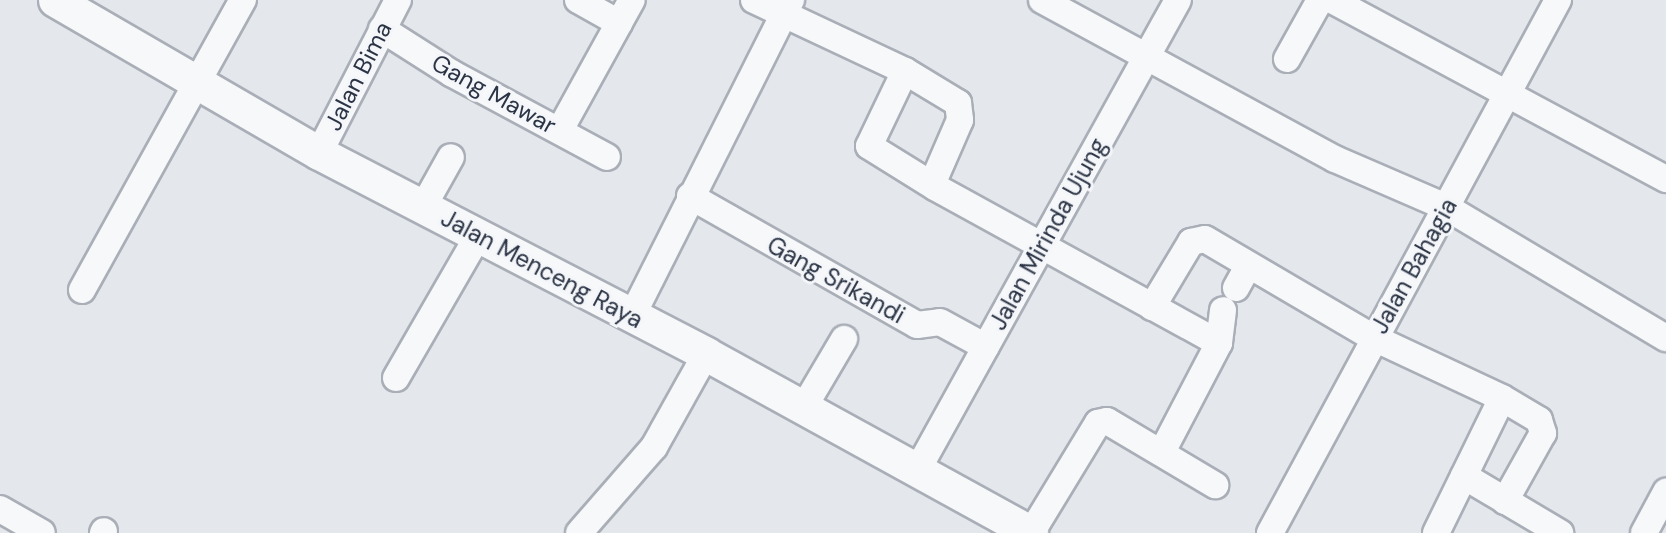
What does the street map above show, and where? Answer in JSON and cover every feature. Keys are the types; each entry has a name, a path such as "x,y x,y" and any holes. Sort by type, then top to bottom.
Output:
{"street":[{"name":"Jalan Menceng Raya","path":"55,0 319,153 706,354 1031,533"},
{"path":"82,290 194,81 243,0"},
{"name":"Jalan Bima","path":"319,153 398,0"},
{"path":"578,0 619,23"},
{"path":"560,130 632,0"},
{"path":"754,0 787,7 953,99 959,109 960,120 933,182"},
{"path":"1042,0 1146,59 1335,159 1446,207 1666,338"},
{"name":"Jalan Mirinda Ujung","path":"918,469 1178,0"},
{"path":"1286,59 1320,0"},
{"path":"1332,0 1666,179"},
{"name":"Jalan Bahagia","path":"1270,533 1558,0"},
{"path":"632,316 787,7"},
{"name":"Gang Mawar","path":"382,29 451,74 607,157"},
{"path":"905,71 869,146 1041,246 1219,343"},
{"path":"423,207 450,157"},
{"name":"Gang Srikandi","path":"690,196 917,325 940,322 986,347"},
{"path":"396,378 478,236"},
{"path":"1152,307 1195,239 1205,239 1374,338 1502,398 1539,420 1543,433 1505,501"},
{"path":"1162,452 1219,343 1229,299 1249,265"},
{"name":"Gang Srikandi","path":"804,407 844,339"},
{"path":"579,533 654,447 706,354"},
{"path":"1436,533 1502,398"},
{"path":"1031,533 1098,423 1107,421 1215,485"},
{"path":"1464,476 1559,533"},
{"path":"1644,533 1666,492"},
{"path":"0,509 42,533"}]}
